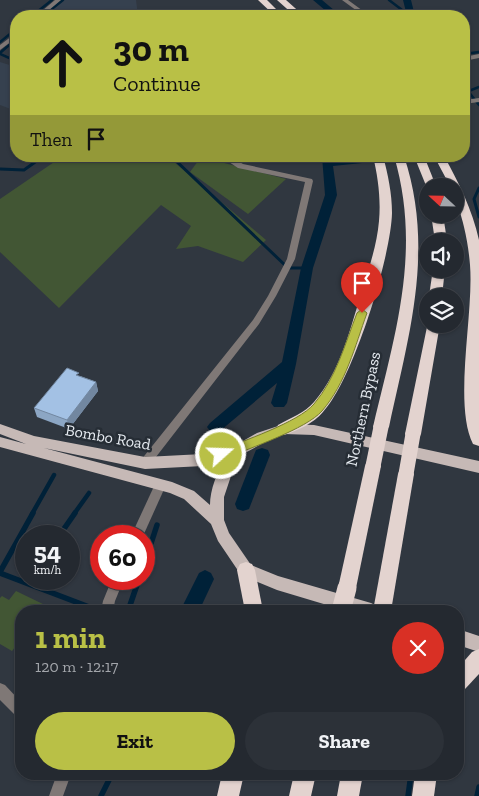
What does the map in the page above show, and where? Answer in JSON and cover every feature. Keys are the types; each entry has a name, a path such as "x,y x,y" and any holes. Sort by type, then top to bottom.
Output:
{"highway":[{"path":"262,0 273,10"},
{"path":"280,0 292,10"},
{"path":"284,430 318,409 340,373 356,330 384,232 386,204 380,162"},
{"name":"Northern Bypass","path":"343,605 409,289 414,244 409,191 401,162"},
{"path":"421,162 428,178"},
{"path":"442,162 450,178"},
{"path":"464,204 467,210 476,252 477,333 472,410 479,440"},
{"path":"379,605 406,474 431,333"},
{"path":"246,570 253,605"},
{"path":"464,675 479,659"},
{"path":"228,796 232,780"},
{"path":"300,796 304,780"},
{"path":"348,796 351,780"},
{"path":"423,796 425,780"}],"main road":[{"name":"Bombo Road","path":"0,429 34,440 145,463 203,460 240,449 262,437 284,430 314,430 479,467"},
{"name":"Bombo Road","path":"0,442 160,485 189,495 217,520"},
{"path":"240,449 227,468 221,483 217,498 217,520 228,547 246,570 277,583 370,605"},
{"path":"464,640 479,644"}],"street":[{"path":"46,10 58,0"},
{"path":"345,0 359,10"},
{"path":"0,48 10,40"},
{"path":"145,463 256,322 290,259 309,181 241,166 234,162"},
{"path":"142,525 160,485"},
{"path":"108,605 114,590"},
{"path":"0,690 15,705"},
{"path":"56,796 62,780"}],"shaded area":[{"path":"63,0 136,0 137,10 52,10"},
{"path":"0,62 10,65 10,109 0,105"}],"green space":[{"path":"54,162 174,162 266,240 243,262 198,246 176,249 191,226 161,205 59,308 0,252 0,199"},
{"path":"197,162 220,162 286,179 248,214 190,172"},
{"path":"16,591 45,605 15,605 15,647 12,651 0,644 0,598 2,596 9,600"}],"building":[{"path":"67,368 79,373 76,375 96,382 67,420 34,408"}],"waterway":[{"path":"40,10 52,0"},
{"path":"50,10 63,0"},
{"path":"317,0 330,10"},
{"path":"389,0 402,10"},
{"path":"407,0 410,10"},
{"path":"0,42 10,34"},
{"path":"0,53 10,44"},
{"path":"470,53 479,52"},
{"path":"0,54 10,58"},
{"path":"470,91 479,87"},
{"path":"470,94 479,105"},
{"path":"0,169 24,170 35,162"},
{"path":"177,162 288,268 307,268"},
{"path":"289,364 307,268 331,195 328,162"},
{"path":"328,163 339,162"},
{"path":"479,188 474,199 479,217"},
{"path":"215,427 289,364"},
{"path":"279,403 289,364"},
{"path":"243,504 262,455"},
{"path":"32,514 54,475"},
{"path":"74,514 89,493"},
{"path":"0,572 33,513"},
{"path":"67,525 75,513"},
{"path":"155,531 157,525"},
{"path":"0,573 84,605"},
{"path":"192,605 205,579"},
{"path":"130,605 135,590"},
{"path":"101,796 109,780"},
{"path":"408,796 410,780"},
{"path":"477,796 479,787"}],"route":[{"path":"221,454 240,449 262,437 284,430 318,409 340,373 362,313"}]}
